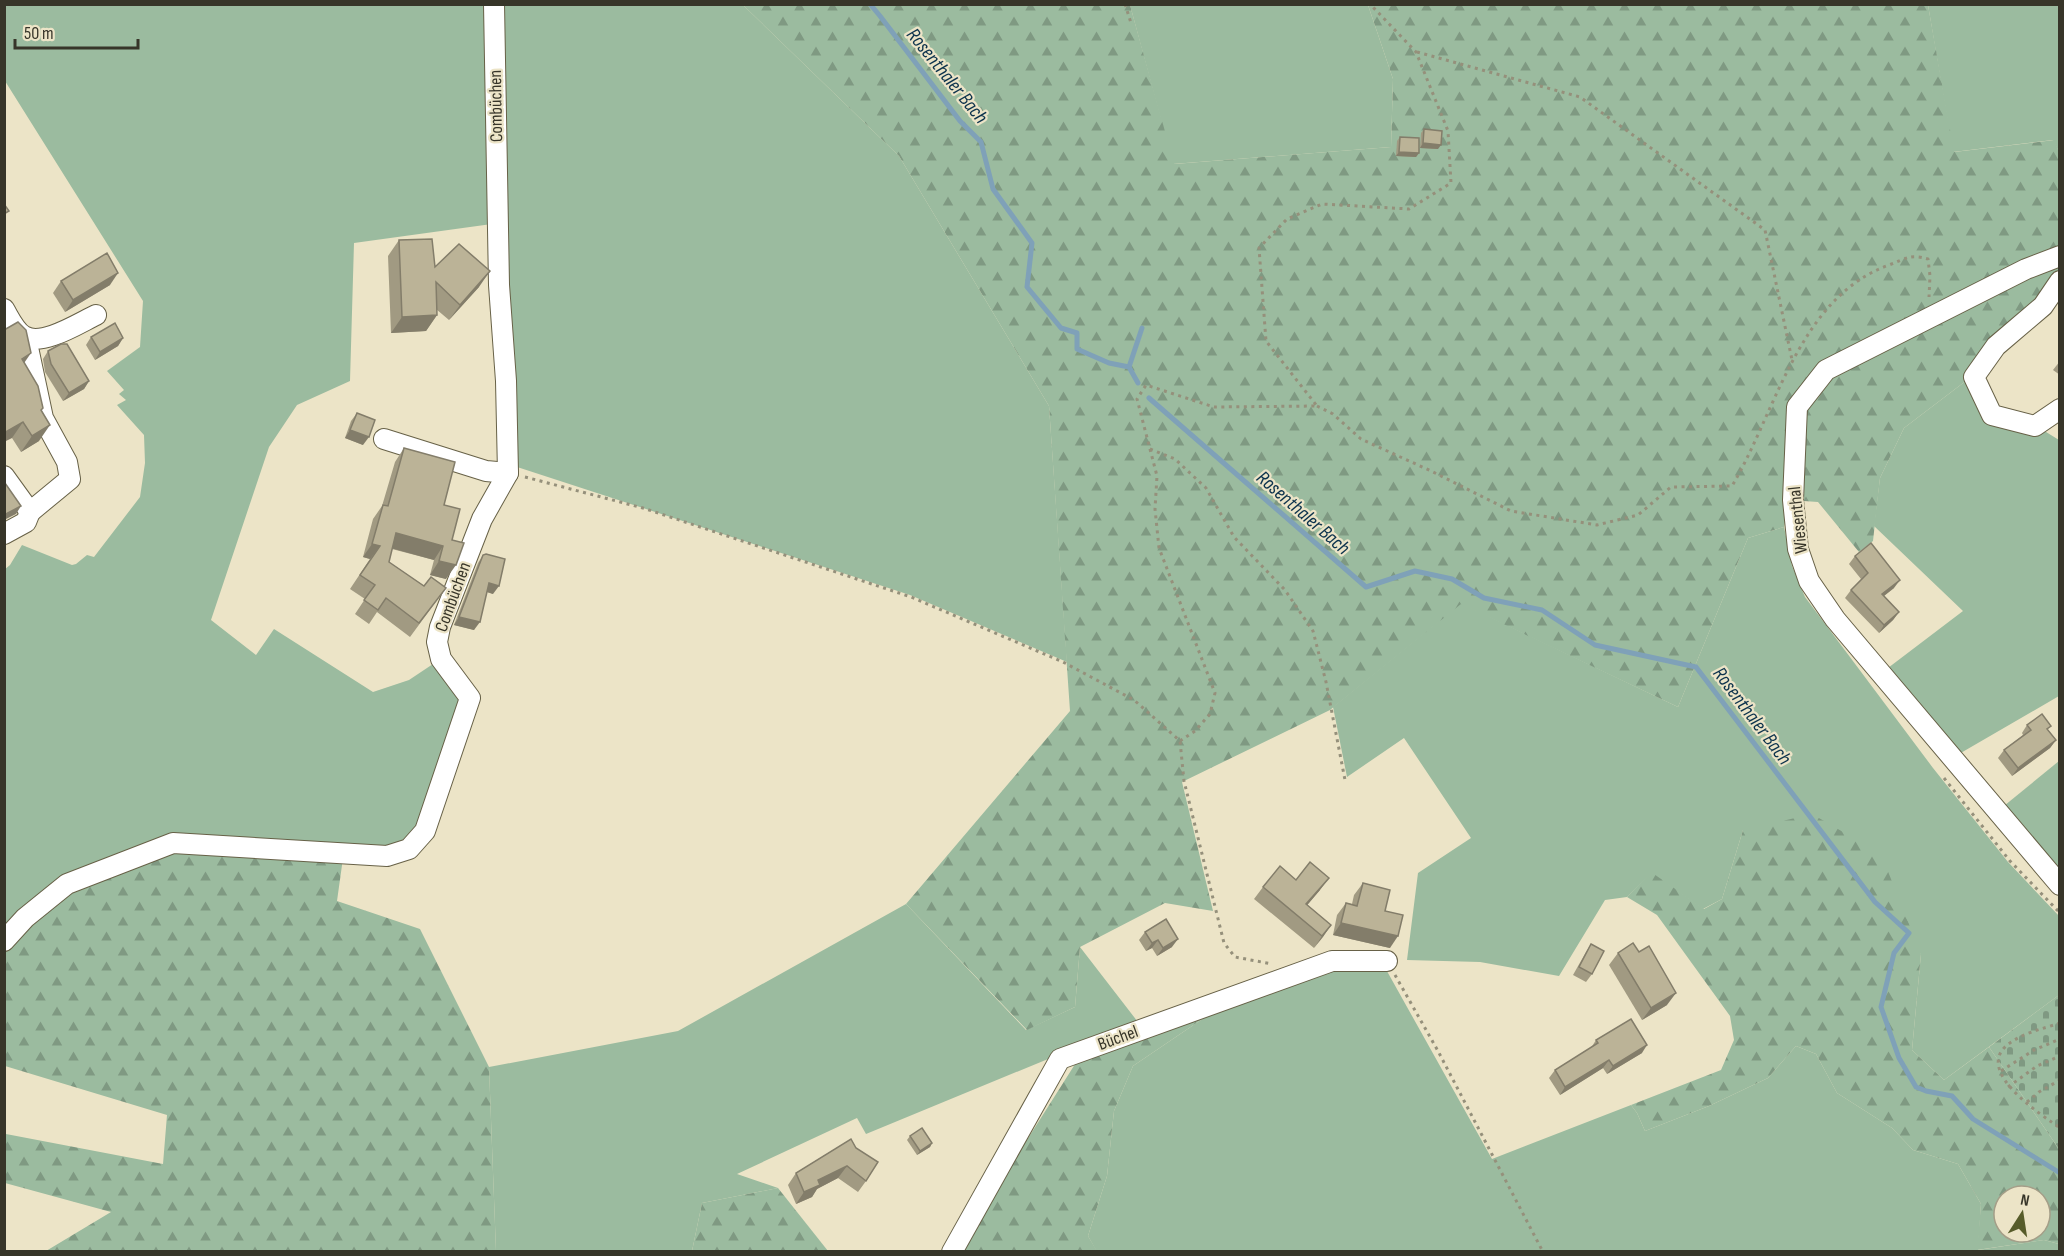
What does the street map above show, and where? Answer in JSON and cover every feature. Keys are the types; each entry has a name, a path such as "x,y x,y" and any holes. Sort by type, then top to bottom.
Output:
{"street":[{"name":"Combüchen","path":"4,941 25,918 67,884 173,843 387,856 409,849 425,831 470,698 441,659 437,642 440,627 482,519 508,473 506,381 499,285 494,4"},
{"name":"Wiesenthal","path":"2060,256 2026,269 1826,370 1797,407 1793,500 1798,549 1809,581 1836,619 2060,885"},
{"path":"2060,281 2043,306 1996,346 1974,377 1992,415 2035,426 2060,409"},
{"path":"4,309 16,329 26,338 43,418 67,462 70,479 30,512 26,522 4,534"},
{"path":"26,338 40,339 58,334 96,315"},
{"path":"384,439 486,471 508,473"},
{"path":"4,476 30,512"},
{"name":"Büchel","path":"952,1251 1060,1059 1332,961 1387,961"}],"path":[{"path":"1125,4 1131,23"},
{"path":"1370,4 1416,52 1448,131 1451,183 1409,209 1322,204 1287,219 1259,248 1266,341 1317,406 1333,414 1361,440 1431,471 1510,511 1597,525 1638,515 1671,487 1732,486 1792,362 1829,304 1870,272 1915,255 1928,259 1929,318"},
{"path":"1416,52 1580,97 1765,230 1792,362"},
{"path":"1180,741 1196,731 1210,714 1215,693 1159,549 1155,508 1157,476 1137,399 1146,385 1214,407 1317,406"},
{"path":"1150,449 1175,459 1206,488 1234,537 1285,590 1313,631 1346,780"},
{"path":"508,473 643,508 911,597 1063,662 1134,699 1180,741 1184,781 1224,943 1234,957 1272,964 1283,980"},
{"path":"1387,961 1438,1052 1543,1251"},
{"path":"2060,1023 2026,1034 2000,1054 2001,1071 2008,1087 2060,1128"},
{"path":"2001,1071 2034,1050 2060,1039"},
{"path":"2008,1087 2037,1066 2060,1056"},
{"path":"2027,1102 2038,1092 2060,1080"}],"green space":[{"path":"5,5 493,5 499,223 354,243 350,381 297,405 269,447 211,620 256,655 274,629 373,692 409,680 439,660 467,698 423,828 408,846 343,852 5,938 4,570 10,565 22,545 72,565 87,555 94,557 140,497 145,463 144,435 117,405 126,400 119,394 124,390 107,371 140,347 143,301 5,81"},
{"path":"501,5 743,5 899,156 1049,406 1067,662 910,595 511,465"},
{"path":"743,5 1130,5 1174,164 1391,147 1393,79 1368,5 1928,5 1954,152 2054,140 2059,152 2059,278 1971,377 1904,428 1880,478 1873,541 1859,552 1818,502 1789,500 1784,527 1748,538 1678,707 1461,604 1330,710 1182,782 1213,911 1165,903 1080,947 1075,1007 1027,1030 906,904 1070,711 1049,406 899,156"},
{"path":"1130,5 1368,5 1393,79 1391,147 1173,164"},
{"path":"1928,5 2059,5 2059,152 2053,140 1953,152"},
{"path":"1971,377 1991,417 2038,427 2059,440 2059,696 1959,754 1884,671 1963,611 1874,526 1880,478 1904,428"},
{"path":"1784,527 1792,566 1805,597 1933,768 2008,862 2059,916 2059,995 1944,1080 1912,1050 1921,954 1743,830 1722,899 1703,909 1651,873 1627,897 1605,900 1559,976 1480,962 1407,960 1418,873 1471,838 1404,738 1347,777 1333,707 1461,603 1678,707 1748,538"},
{"path":"2059,761 2059,878 1999,810"},
{"path":"1812,814 1881,854 1921,954 1912,1050 1944,1080 1989,1047 2059,1149 2059,1244 2052,1242 2052,1184 1992,1184 1992,1244 2017,1244 1977,1250 1981,1204 1958,1164 1913,1150 1892,1128 1837,1093 1816,1054 1796,1046 1768,1078 1709,1106 1645,1131 1631,1105 1721,1070 1734,1040 1730,1016 1657,915 1627,897 1651,872 1704,909 1722,899 1743,830"},
{"path":"178,846 343,858 337,901 420,929 489,1067 496,1251 46,1251 111,1212 5,1183 6,1134 163,1164 167,1115 5,1066 5,945 69,887"},
{"path":"906,904 1026,1030 1075,1007 1080,947 1141,1026 1082,1045 866,1134 857,1118 737,1174 778,1188 702,1203 692,1251 496,1251 489,1067 678,1031"},
{"path":"1333,964 1383,964 1492,1159 1631,1105 1645,1131 1709,1106 1768,1078 1796,1046 1816,1054 1837,1093 1892,1128 1913,1150 1958,1164 1981,1204 1978,1250 2018,1244 2052,1244 2052,1242 2059,1244 2060,1251 1097,1252 1088,1236 1107,1176 1114,1111 1133,1066 1223,1005"},
{"path":"2059,995 2059,1149 1989,1047"},
{"path":"1223,1005 1133,1066 1114,1111 1107,1176 1088,1236 1097,1251 956,1252 1084,1050"},
{"path":"778,1188 828,1251 692,1251 702,1203"}],"building":[{"path":"1424,129 1442,131 1441,145 1423,143"},
{"path":"1400,137 1419,138 1419,153 1399,152"},
{"path":"4,204 9,211 4,214"},
{"path":"432,239 435,267 459,244 490,271 460,305 436,282 437,315 402,317 399,240"},
{"path":"107,253 118,273 73,300 61,281"},
{"path":"18,322 26,330 31,353 22,359 38,386 43,408 41,410 50,425 32,436 23,422 4,433 4,330"},
{"path":"115,323 123,338 100,352 91,337"},
{"path":"61,344 67,344 89,381 69,393 51,364 48,351"},
{"path":"357,413 375,420 369,437 350,430"},
{"path":"404,448 455,462 444,505 460,509 452,540 464,543 456,565 439,561 443,546 396,533 389,562 424,586 431,577 446,588 419,623 386,598 378,610 364,600 375,585 360,575 380,546 372,544 383,505 388,506"},
{"path":"4,483 21,506 4,515"},
{"path":"1871,543 1900,580 1882,594 1899,612 1884,625 1851,590 1868,573 1855,556"},
{"path":"483,555 505,559 499,586 489,583 480,622 459,617"},
{"path":"2042,714 2051,726 2047,729 2056,740 2018,768 2004,750 2031,730 2027,725"},
{"path":"1310,862 1329,878 1306,904 1331,925 1322,936 1263,887 1280,866 1296,880"},
{"path":"1363,883 1390,890 1385,911 1403,915 1398,936 1341,923 1346,903 1357,906"},
{"path":"1166,919 1178,939 1163,948 1158,940 1152,943 1145,932"},
{"path":"1633,943 1639,952 1649,946 1676,993 1651,1008 1618,953"},
{"path":"1591,944 1604,951 1592,974 1579,967"},
{"path":"1631,1019 1647,1045 1613,1066 1609,1060 1565,1087 1555,1070 1598,1043 1596,1040"},
{"path":"922,1128 932,1143 920,1151 910,1136"},
{"path":"851,1139 856,1148 878,1162 866,1181 847,1166 818,1180 820,1185 804,1192 796,1173"}],"waterway":[{"name":"Rosenthaler Bach","path":"870,4 960,121 981,142 993,189 1032,243 1027,287 1061,328 1077,333 1077,349 1109,363 1129,367 1138,383"},
{"path":"1129,367 1142,328"},
{"name":"Rosenthaler Bach","path":"1149,398 1366,587 1415,571 1452,579 1484,598 1542,610 1595,645 1696,667 1875,902 1909,933 1894,953 1881,1007 1899,1058 1916,1087 1952,1096 1973,1119 2060,1173"}]}
